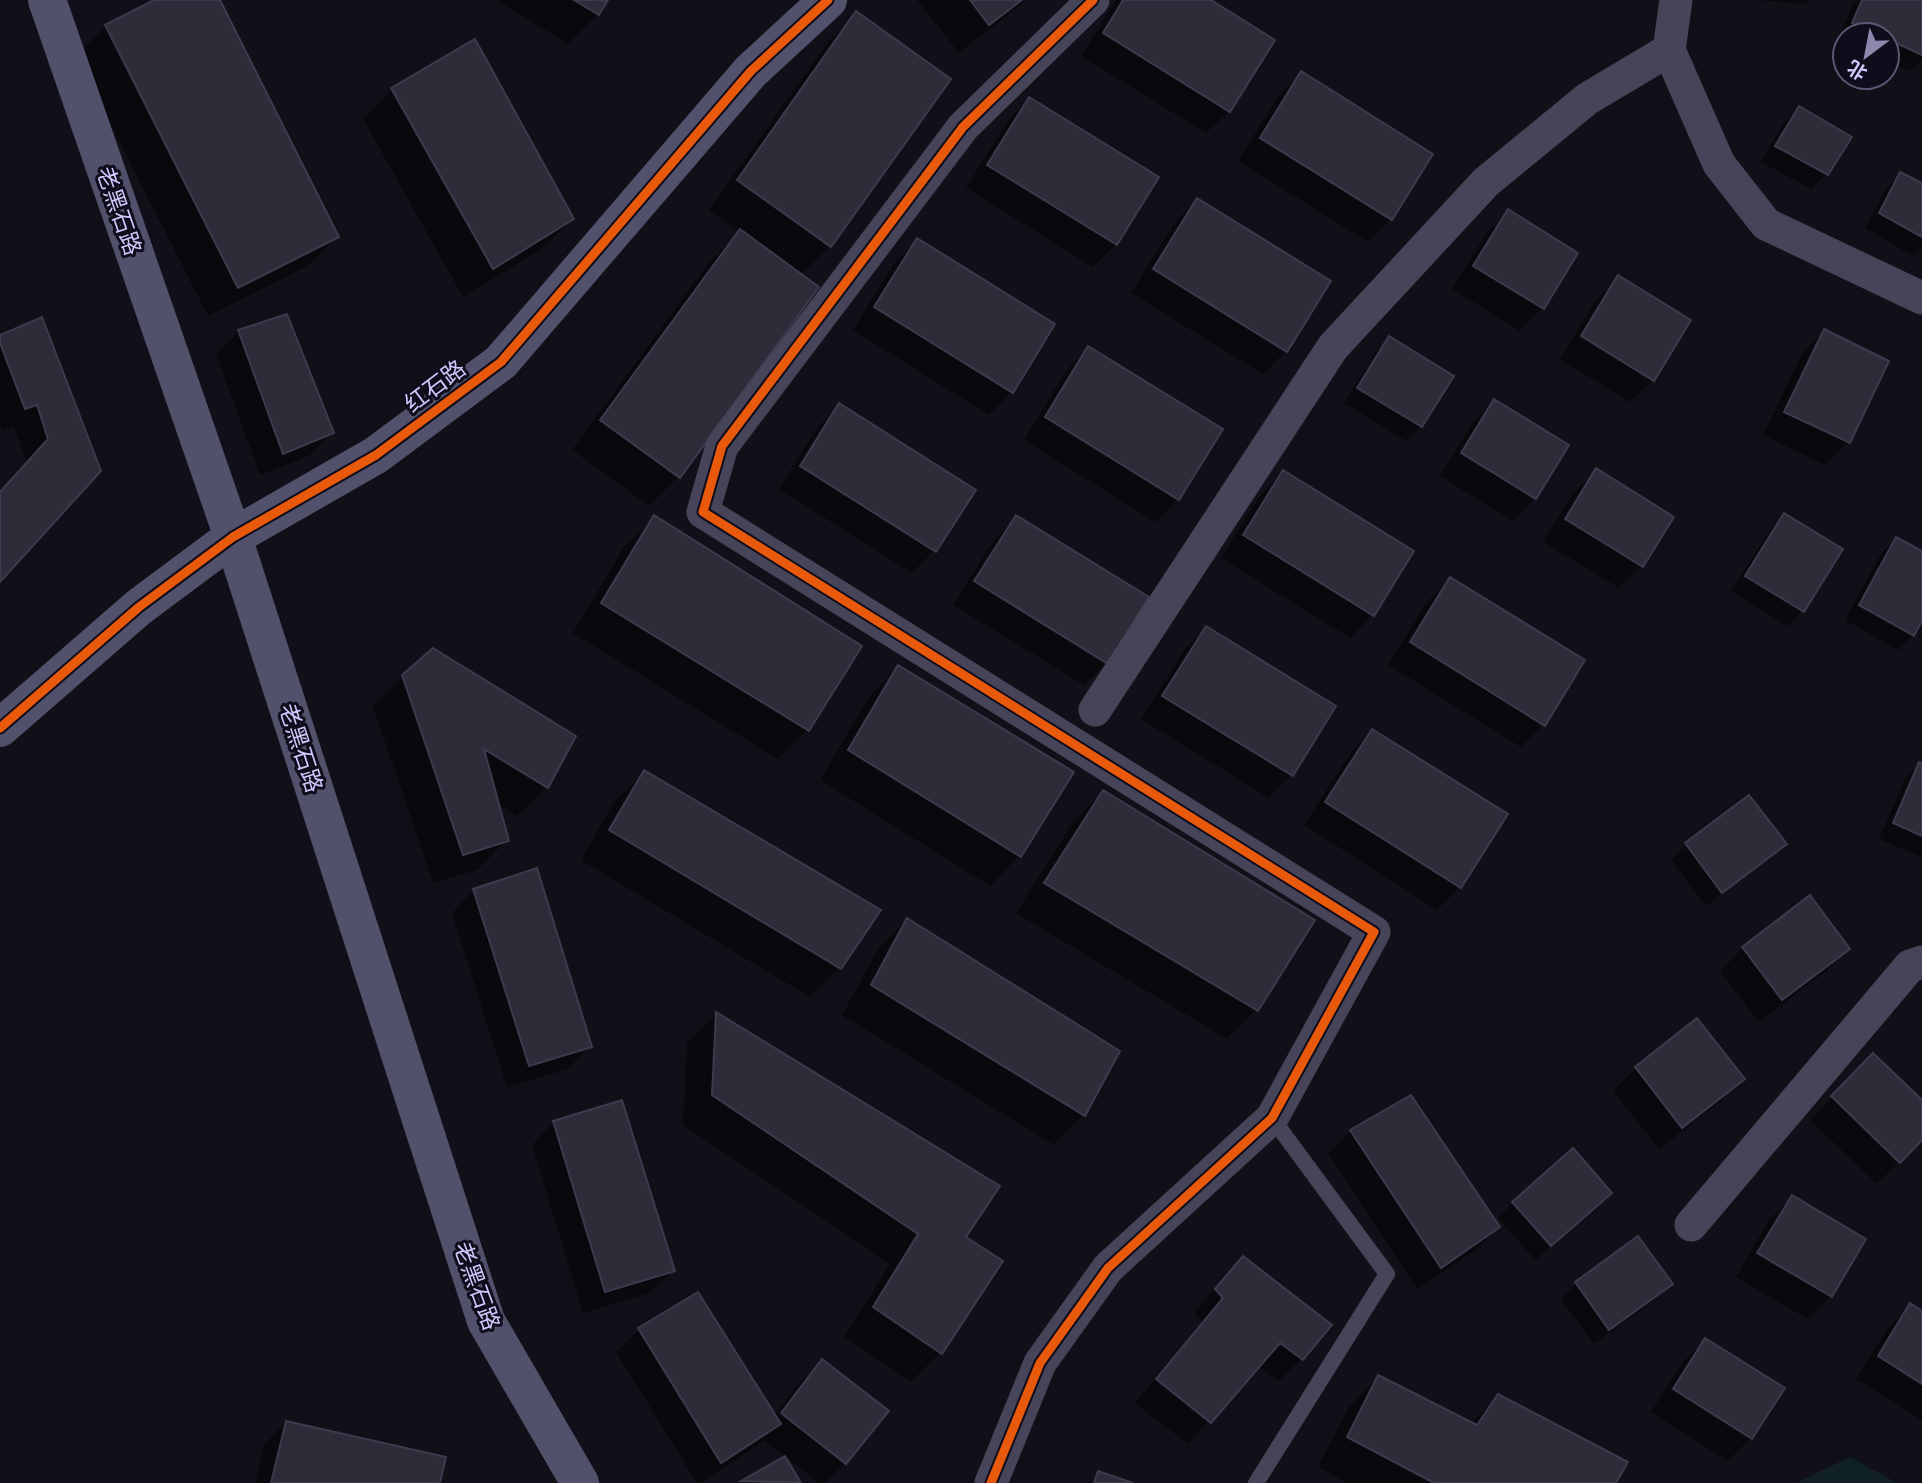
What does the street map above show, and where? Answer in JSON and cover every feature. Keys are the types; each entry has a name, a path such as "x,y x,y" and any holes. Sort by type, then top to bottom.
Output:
{"main road":[{"name":"老黑石路","path":"47,0 233,537 485,1321 580,1483"},
{"name":"红石路","path":"0,728 139,607 233,537 376,455 501,362 751,71 828,0"}],"street":[{"path":"991,1483 1040,1363 1108,1268 1272,1118 1374,932 703,512 722,446 963,127 1093,0"},
{"path":"1676,0 1668,50 1719,164 1766,225 1922,299"},
{"path":"1095,710 1333,347 1486,182 1587,99 1668,50"},
{"path":"1691,1226 1910,966 1922,962"}],"lane":[{"path":"1256,1483 1387,1274 1272,1118"}],"shaded area":[{"path":"1850,1457 1897,1483 1796,1483"}],"building":[{"path":"154,0 220,0 339,237 238,288 105,25"},
{"path":"574,0 608,0 599,15"},
{"path":"970,0 1022,0 989,25"},
{"path":"1123,0 1211,0 1275,40 1230,112 1103,33"},
{"path":"1862,0 1922,0 1922,55 1901,45 1901,21 1853,21"},
{"path":"856,11 951,79 831,247 737,180"},
{"path":"475,39 574,219 493,269 391,88"},
{"path":"1301,71 1433,154 1392,220 1260,138"},
{"path":"1029,97 1159,177 1117,245 987,165"},
{"path":"1799,106 1852,137 1828,175 1775,146"},
{"path":"1900,172 1922,183 1922,237 1879,213"},
{"path":"1197,198 1331,281 1287,352 1153,269"},
{"path":"1508,209 1578,253 1544,309 1473,266"},
{"path":"740,229 819,287 680,478 600,420"},
{"path":"917,238 1055,324 1013,393 874,307"},
{"path":"1618,275 1691,320 1654,381 1581,336"},
{"path":"287,314 334,433 283,454 238,330"},
{"path":"42,317 101,471 0,582 0,492 48,439 37,405 25,409 0,343 0,335"},
{"path":"1824,329 1889,361 1850,443 1784,412"},
{"path":"1389,336 1454,376 1422,427 1357,388"},
{"path":"1088,346 1223,429 1179,500 1045,417"},
{"path":"1494,399 1569,445 1536,499 1461,453"},
{"path":"839,403 976,490 936,552 800,466"},
{"path":"1596,468 1674,517 1643,567 1565,519"},
{"path":"1283,470 1414,551 1374,616 1243,535"},
{"path":"1784,513 1843,549 1804,612 1745,576"},
{"path":"654,515 862,646 809,731 601,603"},
{"path":"1016,515 1149,597 1108,664 974,581"},
{"path":"1896,537 1922,551 1922,621 1914,636 1859,605"},
{"path":"1450,577 1585,660 1545,726 1410,642"},
{"path":"1206,626 1336,706 1293,776 1162,696"},
{"path":"433,648 576,736 548,788 484,749 509,841 463,855 402,675"},
{"path":"898,665 1074,772 1021,857 848,750"},
{"path":"1372,729 1508,814 1461,888 1325,802"},
{"path":"1919,762 1922,763 1922,836 1893,823"},
{"path":"644,770 881,910 841,969 609,830"},
{"path":"1103,790 1315,920 1258,1011 1044,883"},
{"path":"1749,795 1787,844 1722,893 1685,843"},
{"path":"537,868 592,1047 529,1066 473,889"},
{"path":"1810,895 1850,949 1782,1000 1742,947"},
{"path":"907,918 1120,1051 1085,1116 871,985"},
{"path":"716,1012 1000,1186 966,1237 1003,1261 942,1354 873,1307 918,1234 712,1095"},
{"path":"1697,1018 1745,1079 1682,1128 1635,1067"},
{"path":"1873,1053 1922,1100 1922,1140 1900,1163 1831,1096"},
{"path":"1411,1095 1500,1227 1441,1268 1350,1130"},
{"path":"622,1100 675,1271 605,1292 553,1121"},
{"path":"1573,1148 1612,1193 1551,1246 1512,1202"},
{"path":"1792,1195 1866,1239 1832,1297 1757,1253"},
{"path":"1638,1236 1673,1284 1609,1330 1575,1282"},
{"path":"1243,1256 1332,1325 1303,1360 1280,1343 1211,1423 1156,1379 1223,1298 1215,1289"},
{"path":"698,1292 781,1424 721,1463 638,1328"},
{"path":"1910,1303 1922,1311 1922,1384 1878,1356"},
{"path":"1705,1338 1785,1388 1752,1439 1673,1389"},
{"path":"822,1359 889,1411 846,1464 781,1413"},
{"path":"1378,1375 1477,1425 1498,1394 1628,1462 1616,1483 1434,1483 1347,1437"},
{"path":"286,1421 446,1457 440,1483 271,1483"},
{"path":"785,1456 801,1483 741,1481"},
{"path":"1098,1471 1133,1483 1094,1483"}],"cycle path":[{"path":"0,728 139,607 233,537 376,455 501,362 751,71 828,0"},
{"path":"991,1483 1040,1363 1108,1268 1272,1118 1374,932 703,512 722,446 963,127 1093,0"}]}
